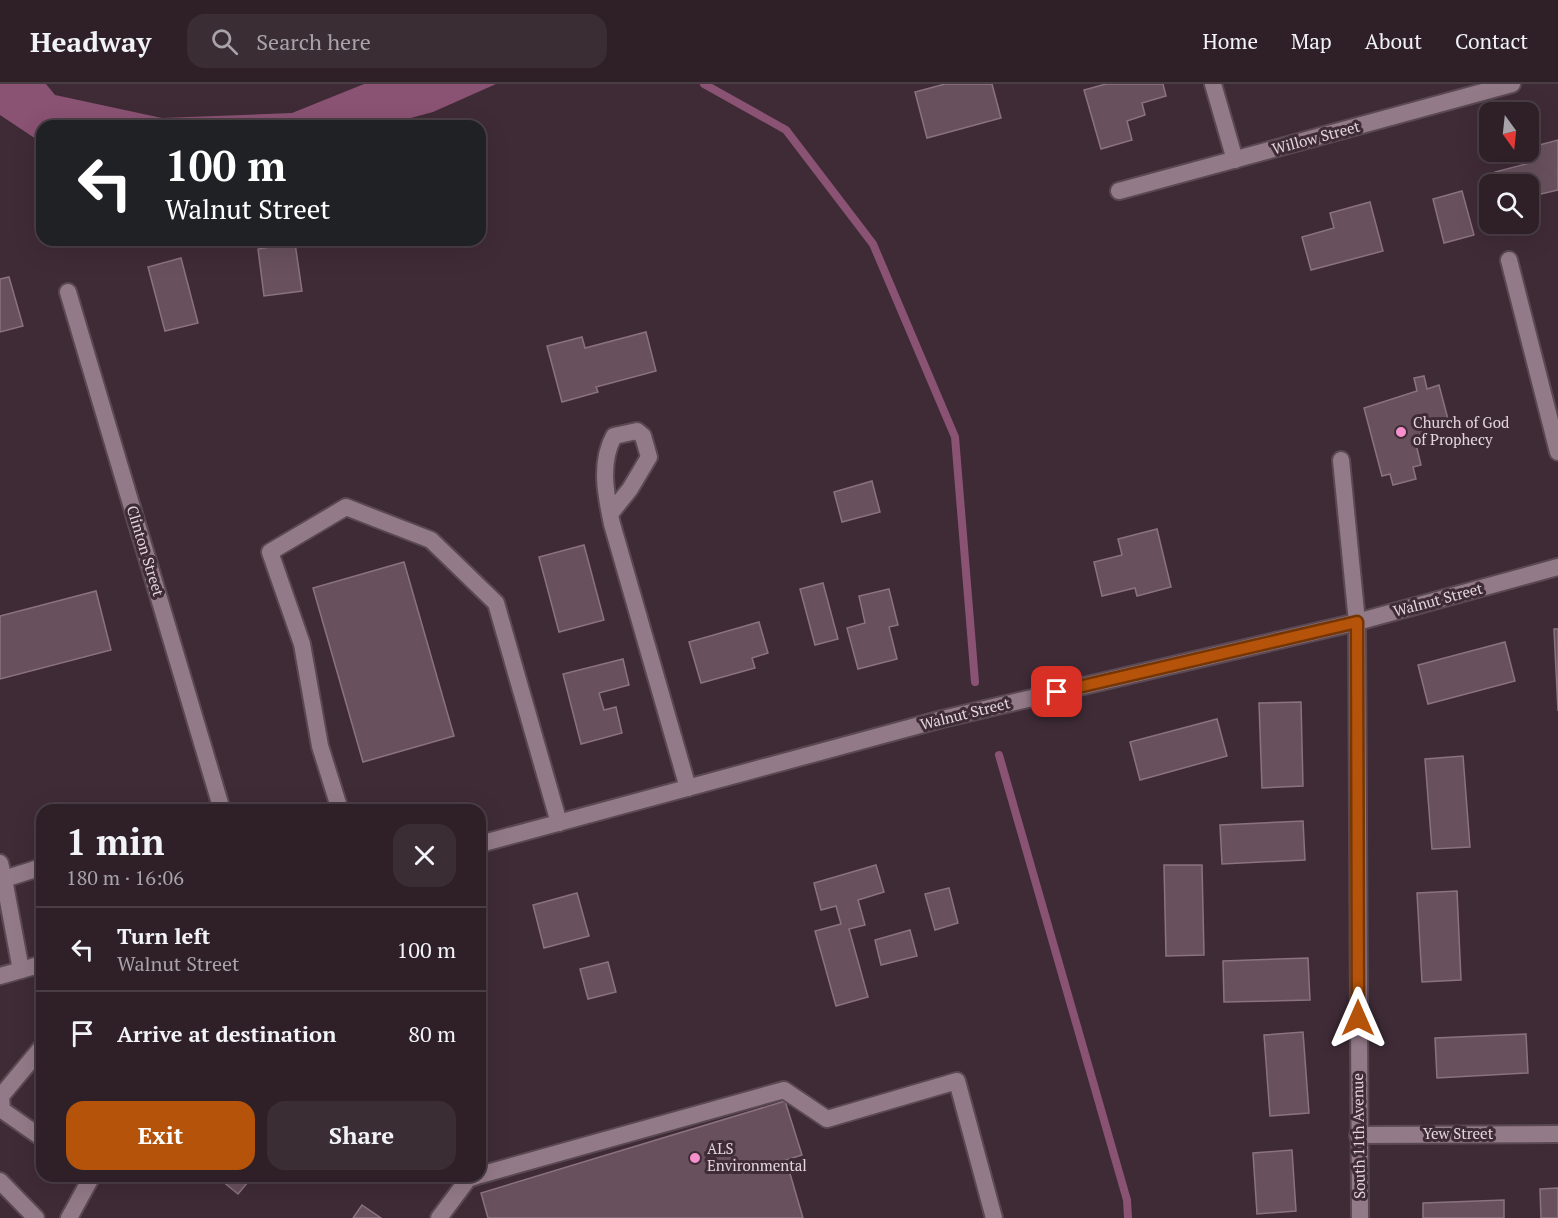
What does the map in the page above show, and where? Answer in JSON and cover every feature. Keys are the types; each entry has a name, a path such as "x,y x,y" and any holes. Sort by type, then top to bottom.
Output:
{"street":[{"path":"1213,84 1235,160"},
{"name":"Willow Street","path":"1119,191 1512,84"},
{"path":"1509,260 1558,452"},
{"name":"Clinton Street","path":"68,292 220,804"},
{"name":"South 11th Avenue","path":"1341,460 1357,622 1360,1218"},
{"path":"338,804 320,746 302,644 270,552 346,507 431,540 496,603 559,823"},
{"path":"610,514 688,788"},
{"name":"Walnut Street","path":"486,842 942,719 1357,622 1558,567"},
{"path":"21,970 2,871 36,868"},
{"path":"0,976 36,966"},
{"path":"36,1054 1,1096 2,1110 36,1134"},
{"path":"486,1174 784,1090 828,1119 957,1081 994,1218"},
{"name":"Yew Street","path":"1358,1135 1558,1134"},
{"path":"0,1181 36,1218"},
{"path":"69,1218 89,1182"},
{"path":"439,1218 466,1182"},
{"path":"452,1201 456,1218"}],"shaded area":[{"path":"0,84 46,84 55,95 162,118 292,113 364,84 496,84 433,112 403,120 36,120 36,139 0,115"}],"building":[{"path":"945,84 992,84 1001,118 927,138 915,92"},
{"path":"1106,84 1163,84 1166,96 1142,103 1145,115 1127,121 1132,140 1101,149 1084,90"},
{"path":"1558,140 1558,190 1539,194 1539,174 1496,174 1495,172 1530,162 1539,162 1539,145"},
{"path":"1462,191 1474,235 1444,243 1433,199"},
{"path":"1370,202 1383,251 1311,270 1302,237 1334,228 1330,213"},
{"path":"295,246 302,291 264,296 258,249"},
{"path":"181,258 198,323 165,331 148,267"},
{"path":"9,277 23,326 0,332 0,279"},
{"path":"646,332 656,371 596,387 598,392 562,402 547,346 582,337 585,348"},
{"name":"Church of God of Prophecy","path":"1424,376 1427,389 1439,385 1450,427 1414,436 1421,465 1413,467 1416,479 1393,485 1390,474 1382,476 1364,408 1417,391 1414,378"},
{"path":"872,481 880,512 842,522 834,492"},
{"path":"1157,529 1171,587 1137,596 1135,588 1102,596 1094,562 1122,555 1118,539"},
{"path":"584,545 604,620 559,632 539,557"},
{"path":"404,562 454,736 363,762 313,588"},
{"path":"823,583 838,639 815,645 800,589"},
{"path":"889,589 898,625 889,627 897,659 858,669 847,628 865,623 859,596"},
{"path":"96,591 111,650 0,679 0,616"},
{"path":"759,622 768,653 752,658 755,668 701,683 689,642"},
{"path":"1554,629 1558,629 1558,711"},
{"path":"1505,642 1515,681 1428,704 1418,665"},
{"path":"623,659 629,685 599,693 604,710 616,707 622,733 581,744 563,674"},
{"path":"1301,702 1303,786 1262,788 1259,703"},
{"path":"1217,719 1227,756 1140,780 1130,742"},
{"path":"1463,756 1470,847 1432,849 1425,759"},
{"path":"1303,821 1305,860 1222,864 1220,825"},
{"path":"876,865 884,892 858,900 865,925 849,929 868,997 836,1006 815,931 841,924 836,906 821,910 814,883"},
{"path":"1164,865 1202,865 1204,955 1166,956"},
{"path":"949,888 958,923 935,930 925,894"},
{"path":"1457,891 1461,980 1422,982 1417,893"},
{"path":"577,893 589,936 544,948 533,905"},
{"path":"910,930 917,956 881,965 875,940"},
{"path":"1308,958 1310,1000 1224,1002 1223,961"},
{"path":"608,962 616,992 588,999 580,969"},
{"path":"1303,1032 1309,1113 1270,1116 1264,1035"},
{"path":"1526,1034 1528,1073 1437,1078 1435,1038"},
{"name":"ALS Environmental","path":"785,1101 802,1155 786,1160 803,1218 488,1218 481,1193"},
{"path":"1292,1150 1296,1211 1257,1214 1253,1153"},
{"path":"223,1182 248,1182 238,1194"},
{"path":"1558,1188 1558,1218 1541,1218 1540,1189"},
{"path":"1504,1200 1504,1218 1423,1218 1423,1203"},
{"path":"362,1205 381,1218 353,1218"}],"waterway":[{"path":"704,84 786,130 873,244 955,437 975,682"},
{"path":"999,755 1127,1200 1128,1218"}],"place":[{"name":"Church of God of Prophecy","path":"1401,432"},
{"name":"ALS Environmental","path":"695,1158"}],"route":[{"path":"1057,692 1357,622 1358,1018"}]}
